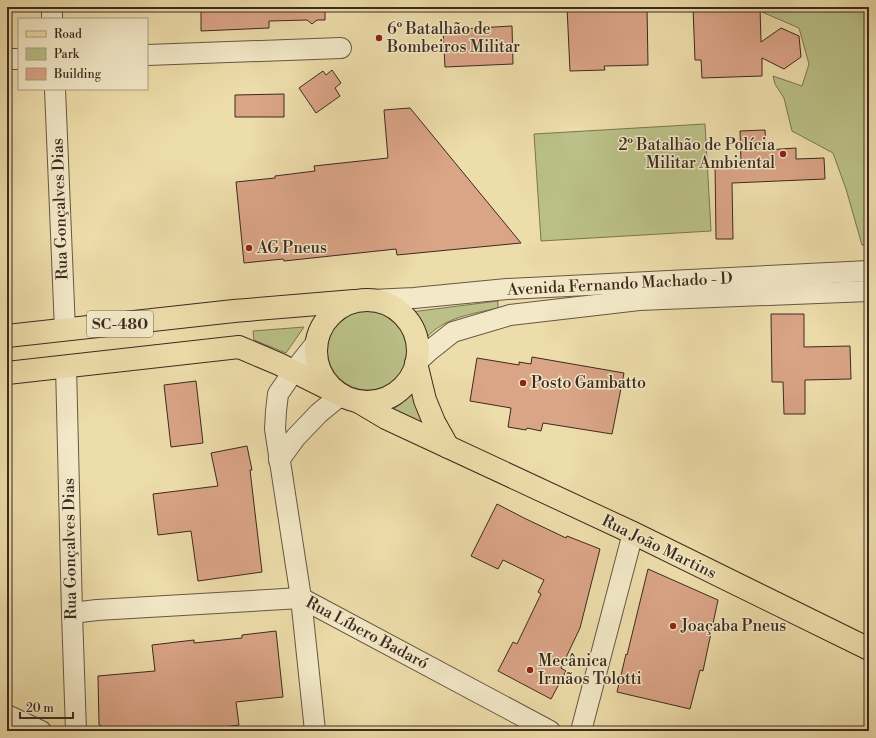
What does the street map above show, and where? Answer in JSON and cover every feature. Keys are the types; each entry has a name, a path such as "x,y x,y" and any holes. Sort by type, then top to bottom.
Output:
{"main road":[{"name":"Avenida Fernando Machado - D","path":"7,336 363,300"},
{"path":"7,373 239,347 279,364 350,398 374,402 388,397 401,389 410,377 416,363 418,346 413,329 403,315 390,305 363,300 338,308 328,316 320,329 316,343 317,364 326,382 350,398"},
{"path":"416,363 425,400 434,422 448,447"},
{"name":"Rua João Martins","path":"350,398 386,418 632,533 869,650"}],"street":[{"path":"52,7 52,18"},
{"path":"148,55 341,48"},
{"path":"7,59 18,59"},
{"name":"Rua Gonçalves Dias","path":"55,90 64,330"},
{"name":"Avenida Fernando Machado - D","path":"416,363 453,332 510,315 779,285 869,271"},
{"path":"601,285 602,304"},
{"name":"Avenida Fernando Machado - D","path":"363,300 414,298 507,289 601,285 779,285 869,291"},
{"path":"316,343 278,394 275,429 301,598 316,731"},
{"name":"Rua Gonçalves Dias","path":"66,366 76,731"},
{"path":"280,460 296,437 319,413 350,398"},
{"path":"581,731 632,533"},
{"name":"Rua Líbero Badaró","path":"72,613 97,610 301,598 550,731"},
{"path":"7,715 41,731"}],"green space":[{"path":"761,7 869,7 869,245 862,245 846,189 833,153 792,131 784,98 775,84 773,76 802,86 809,64 799,28 762,12"},
{"path":"705,124 711,231 541,241 534,134"},
{"path":"498,301 498,308 459,317 442,325 426,338 416,318 411,312"},
{"path":"368,308 384,311 397,320 406,333 409,349 406,365 397,378 384,387 368,390 352,387 339,378 330,365 327,349 330,333 339,320 352,311"},
{"path":"304,327 286,353 254,340 253,331"},
{"path":"417,386 436,435 388,412 401,404"}],"building":[{"path":"201,7 325,7 325,20 317,20 312,24 307,20 269,21 269,28 201,31"},
{"path":"567,7 647,7 648,65 604,66 605,70 570,71"},
{"path":"693,7 760,7 761,42 781,28 799,36 801,57 784,69 762,58 762,76 702,78 701,60 695,60"},
{"path":"512,26 513,64 445,67 443,30"},
{"path":"332,70 341,83 335,88 340,96 316,113 299,88 323,71 326,75"},
{"path":"284,94 284,117 235,117 235,95"},
{"path":"410,108 521,243 397,255 396,249 284,261 283,259 244,263 236,182 275,178 275,176 315,171 314,166 388,158 384,110"},
{"name":"2º Batalhão de Polícia Militar Ambiental","path":"765,130 766,150 796,148 796,159 824,158 825,179 732,183 733,239 716,239 715,162 741,162 740,131"},
{"path":"771,314 804,314 804,347 850,346 851,379 805,380 805,414 784,414 783,382 772,382"},
{"name":"Posto Gambatto","path":"532,357 624,373 612,434 543,423 541,431 527,428 526,430 508,427 511,408 470,401 477,358 519,365 519,362 531,364"},
{"path":"196,381 203,443 171,447 164,385"},
{"path":"247,446 252,470 250,470 262,572 198,581 191,531 158,535 153,494 218,486 211,453"},
{"path":"497,504 566,538 567,536 600,549 580,628 561,668 566,671 551,699 498,671 513,642 517,644 541,594 538,592 544,580 503,560 498,569 471,556"},
{"name":"Joaçaba Pneus","path":"648,569 718,600 703,671 700,670 690,709 617,692"},
{"path":"276,631 283,697 236,702 239,725 207,729 207,731 113,731 99,725 98,676 155,671 152,645 194,640 194,643 242,638 242,635"}],"waterway":[{"path":"864,7 869,12"}],"place":[{"name":"6º Batalhão de Bombeiros Militar","path":"379,38"},
{"name":"2º Batalhão de Polícia Militar Ambiental","path":"783,154"},
{"name":"AG Pneus","path":"249,248"},
{"name":"Posto Gambatto","path":"523,383"},
{"name":"Joaçaba Pneus","path":"673,626"},
{"name":"Mecânica Irmãos Tolotti","path":"530,670"}]}
